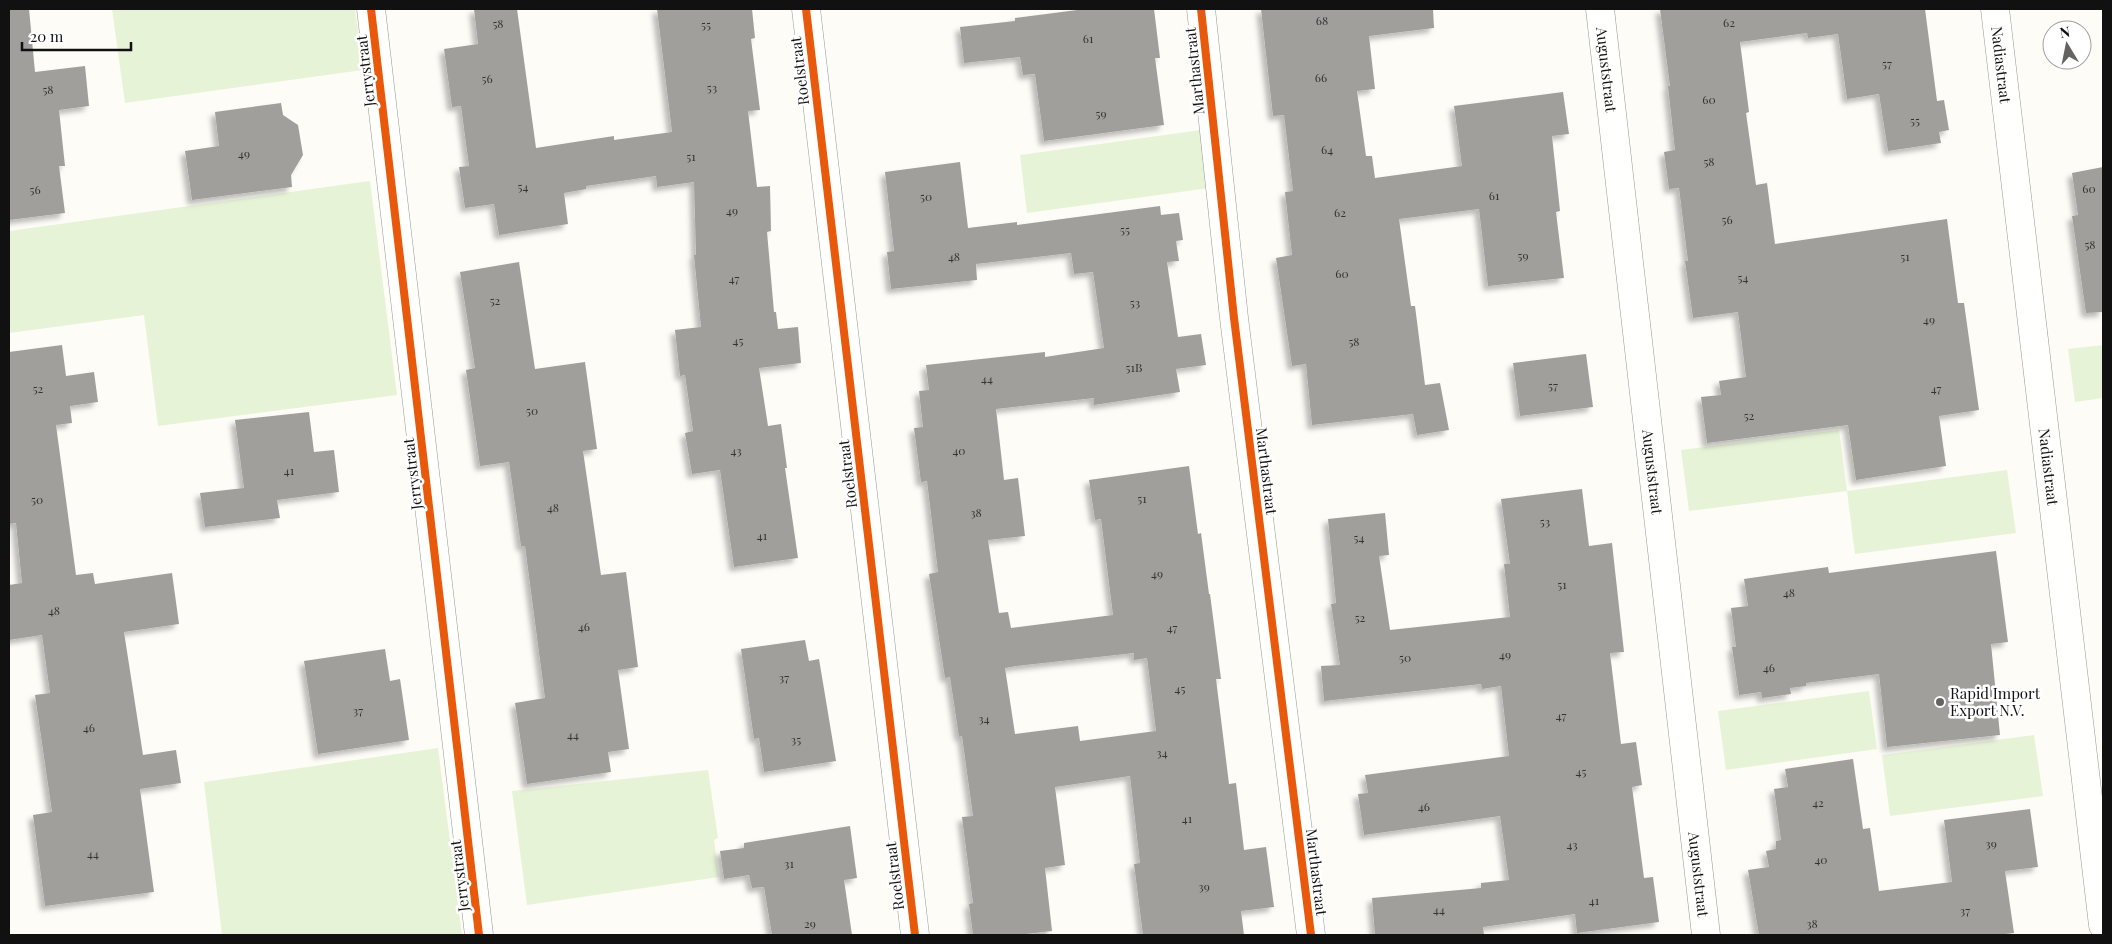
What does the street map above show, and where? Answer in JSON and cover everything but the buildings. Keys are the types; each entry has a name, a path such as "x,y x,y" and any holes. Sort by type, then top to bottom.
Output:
{"street":[{"name":"Jerrystraat","path":"371,9 479,935"},
{"name":"Roelstraat","path":"806,9 915,935"},
{"name":"Marthastraat","path":"1201,9 1234,318 1311,935"},
{"name":"Auguststraat","path":"1600,9 1706,935"},
{"name":"Nadiastraat","path":"1995,9 2103,925"}],"green space":[{"path":"112,9 355,9 363,70 125,103"},
{"path":"1201,130 1209,188 1027,213 1020,155"},
{"path":"370,181 397,395 158,426 144,315 9,333 9,231"},
{"path":"2103,345 2103,398 2075,402 2068,349"},
{"path":"1839,430 1847,491 1689,511 1681,450"},
{"path":"2007,470 2016,533 1855,554 1847,491"},
{"path":"1869,691 1877,749 1726,770 1718,711"},
{"path":"2034,735 2043,796 1890,816 1882,755"},
{"path":"438,748 462,935 222,935 204,782"},
{"path":"708,770 718,838 714,840 719,877 527,905 512,791"}],"cycle path":[{"path":"371,9 479,935"},
{"path":"806,9 915,935"},
{"path":"1201,9 1234,318 1311,935"}],"place":[{"name":"Rapid Import Export N.V.","path":"1940,702"}]}
